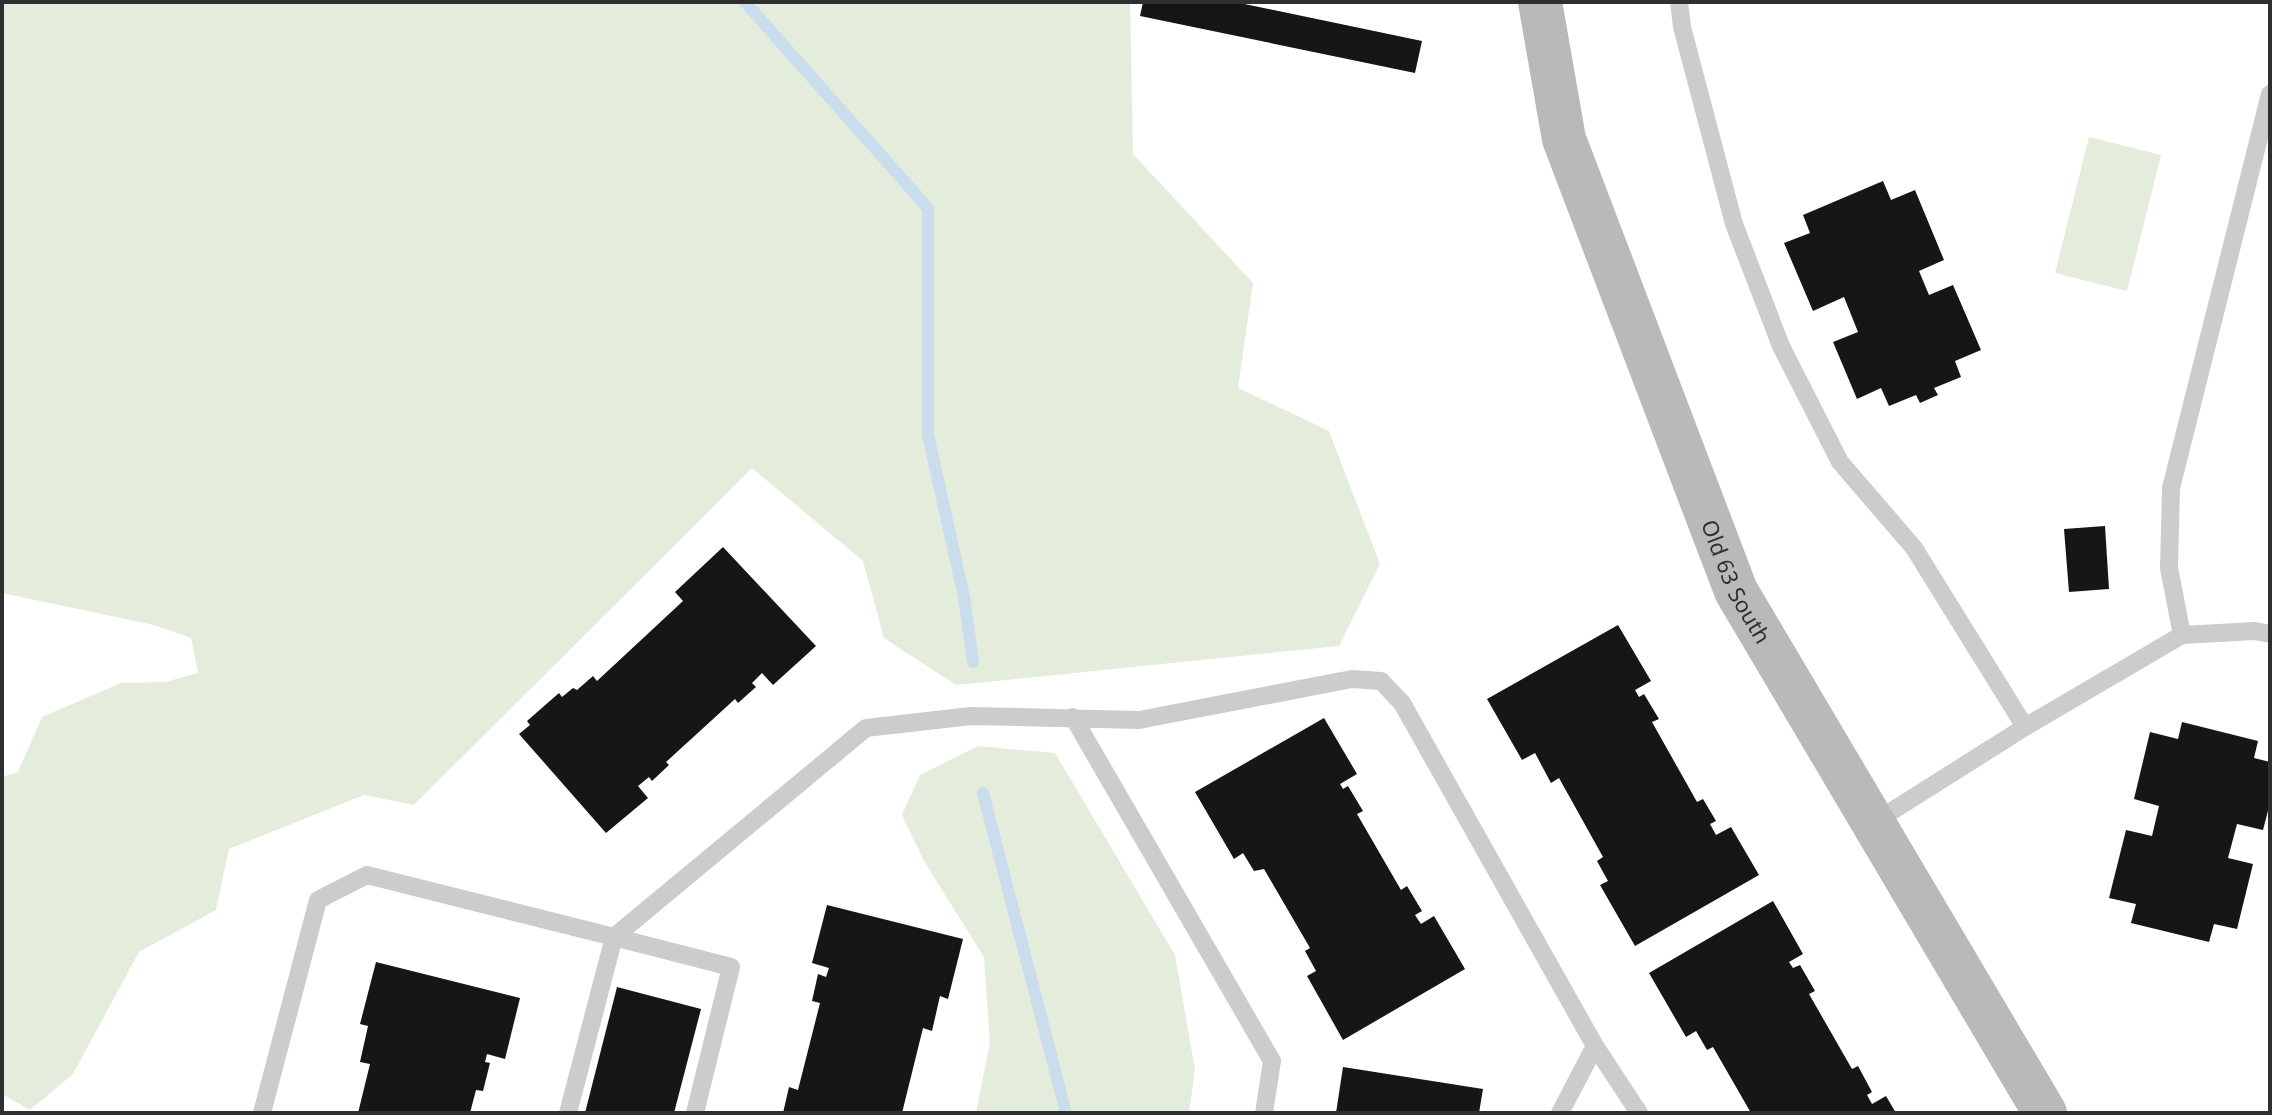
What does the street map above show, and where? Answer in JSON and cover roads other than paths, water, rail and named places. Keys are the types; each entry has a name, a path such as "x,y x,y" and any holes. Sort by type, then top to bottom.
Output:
{"main road":[{"name":"Old 63 South","path":"1540,2 1564,139 1736,591 2045,1113"}],"lane":[{"path":"1679,2 1682,27 1734,224 1781,346 1840,462 1914,548 2025,727"},
{"path":"2182,635 2169,568 2171,488 2270,94"},
{"path":"1873,823 2025,727 2182,635 2255,631 2270,634"},
{"path":"568,1113 614,937 866,728 971,716 1139,720 1352,679 1381,681 1402,703 1595,1046 1639,1113"},
{"path":"1073,717 1272,1061 1264,1113"},
{"path":"262,1113 318,900 367,875 731,967 695,1113"},
{"path":"1560,1113 1595,1046"}],"waterway":[{"path":"745,2 928,208 928,435 964,597 973,662"},
{"path":"983,793 1066,1113"}]}
